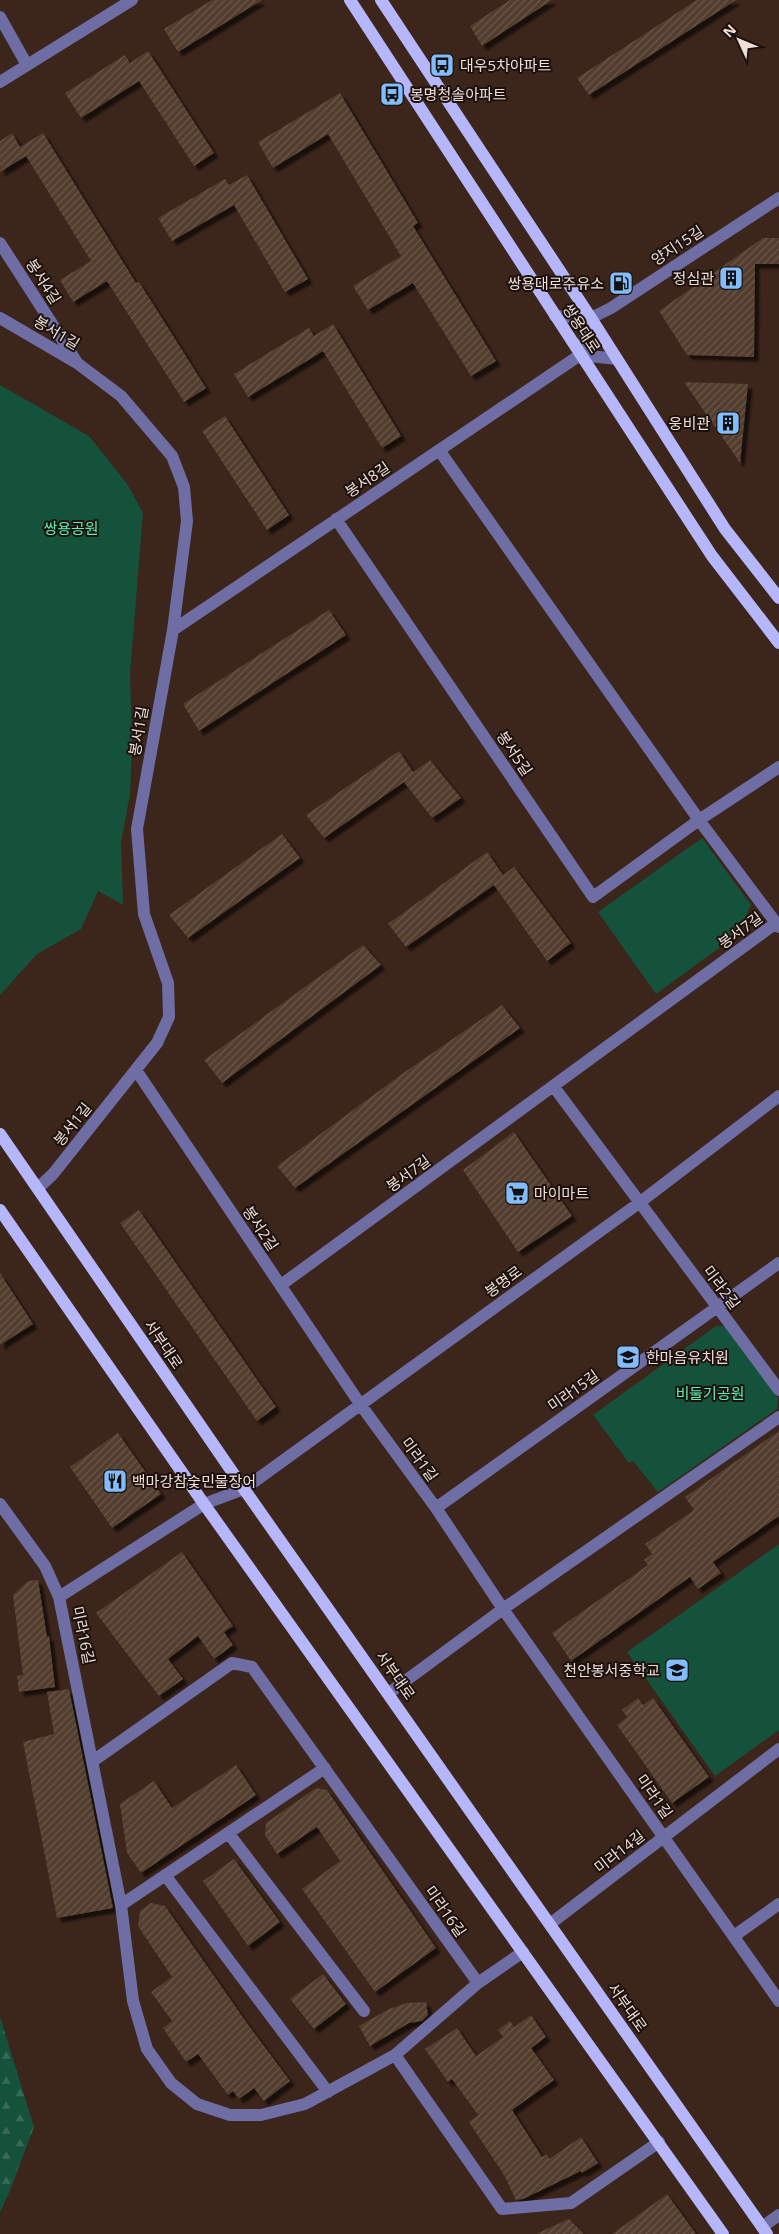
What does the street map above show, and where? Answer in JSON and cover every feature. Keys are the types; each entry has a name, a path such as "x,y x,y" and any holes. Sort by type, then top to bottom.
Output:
{"main road":[{"name":"쌍용대로","path":"350,0 712,556 779,643"},
{"name":"쌍용대로","path":"382,0 591,318 725,529 779,598"},
{"name":"서부대로","path":"0,1134 244,1489 389,1693 764,2230"},
{"path":"0,1210 204,1504 723,2234"}],"street":[{"path":"0,82 132,0"},
{"path":"0,17 27,65"},
{"name":"양지15길","path":"591,318 611,308 779,198"},
{"name":"봉서4길","path":"0,243 77,363"},
{"path":"555,316 591,318 580,354 617,359"},
{"name":"봉서1길","path":"0,318 77,363 121,396 172,456 184,487 188,521 181,582 137,829 144,914 168,983 169,1017 157,1043 53,1174 38,1188"},
{"name":"봉서8길","path":"173,630 580,354"},
{"path":"439,450 699,820 778,925"},
{"name":"봉서5길","path":"336,519 593,896 699,820 779,767"},
{"name":"봉서7길","path":"281,1285 778,925"},
{"name":"봉서2길","path":"136,1070 360,1404"},
{"path":"554,1087 640,1203"},
{"name":"봉명로","path":"244,1489 640,1203 779,1096"},
{"name":"미라2길","path":"640,1203 779,1390"},
{"name":"미라15길","path":"436,1508 779,1263"},
{"name":"미라1길","path":"360,1404 436,1508 504,1609 779,2001"},
{"path":"389,1693 504,1609 779,1417"},
{"name":"미라16길","path":"93,1761 232,1663 252,1667 478,1983 395,2055 305,2104 261,2115 230,2115 197,2104 171,2083 147,2049 133,2001 121,1905 59,1597 204,1504 244,1489"},
{"path":"0,1504 45,1566 59,1597"},
{"name":"미라14길","path":"550,1924 779,1749"},
{"path":"121,1905 325,1768"},
{"path":"229,1834 364,2011"},
{"path":"165,1875 328,2092"},
{"path":"734,1936 779,1904"},
{"path":"478,1983 523,1952"},
{"path":"395,2055 502,2209 571,2203 659,2142"},
{"path":"764,2230 779,2214"}],"green space":[{"name":"쌍용공원","path":"0,385 89,436 128,485 143,513 130,673 132,748 130,794 121,842 123,905 98,891 81,929 37,954 0,995"},
{"path":"702,838 751,905 738,934 656,994 598,912"},
{"name":"비둘기공원","path":"716,1326 727,1326 778,1398 777,1409 658,1492 633,1461 629,1463 593,1415"},
{"path":"779,1544 779,1730 715,1776 627,1652"},
{"path":"0,2017 34,2127 0,2212"}],"building":[{"path":"212,0 262,0 178,52 164,29"},
{"path":"510,0 552,0 482,46 470,26"},
{"path":"697,0 736,0 589,95 577,78"},
{"path":"148,51 214,153 194,166 139,81 81,118 65,93 125,55 130,63"},
{"path":"340,93 418,223 413,226 496,361 471,376 413,283 368,310 353,286 401,256 328,134 273,168 258,142"},
{"path":"12,133 20,147 43,133 136,283 139,282 206,388 184,402 107,281 73,302 60,280 91,261 26,156 0,172 0,141"},
{"path":"247,175 308,279 285,292 234,205 172,241 158,218 225,179 229,185"},
{"name":"정심관","path":"763,238 779,238 779,264 755,264 754,357 687,355 659,311"},
{"path":"333,324 401,436 382,448 323,351 248,397 234,374 309,328 314,336"},
{"name":"웅비관","path":"684,382 748,384 740,463"},
{"path":"225,416 289,515 267,530 202,431"},
{"path":"329,610 346,635 199,731 183,704"},
{"path":"399,751 413,772 430,760 461,798 432,818 404,782 324,838 306,815"},
{"path":"282,834 300,858 188,938 169,915"},
{"path":"487,852 503,875 514,867 571,943 547,961 494,885 406,947 388,924"},
{"path":"363,945 381,965 222,1083 204,1060"},
{"path":"502,1005 520,1028 295,1188 277,1166 402,1074"},
{"name":"마이마트","path":"514,1132 572,1216 518,1252 463,1170"},
{"path":"139,1210 276,1407 257,1421 120,1223"},
{"path":"0,1273 33,1324 0,1345"},
{"path":"779,1431 779,1516 713,1562 721,1573 698,1589 690,1577 571,1661 552,1633 648,1565 644,1560 652,1554 645,1544 694,1510 685,1497"},
{"name":"백마강참숯민물장어","path":"118,1433 161,1494 112,1528 70,1467"},
{"path":"182,1552 233,1626 224,1632 233,1645 214,1659 198,1636 168,1659 183,1679 159,1696 96,1613"},
{"path":"38,1580 47,1637 49,1636 55,1687 19,1692 17,1676 23,1675 13,1595 28,1581"},
{"path":"69,1689 113,1908 57,1918 23,1742 54,1734 47,1692"},
{"path":"638,1698 643,1705 653,1698 709,1777 672,1803 617,1725 627,1717 622,1710"},
{"path":"236,1765 256,1795 141,1873 127,1853 120,1804 154,1781 172,1808"},
{"path":"316,1788 327,1790 436,1948 375,1992 302,1889 340,1861 317,1827 277,1854 265,1835 266,1823"},
{"path":"234,1859 280,1922 248,1946 203,1881"},
{"path":"151,1903 165,1906 290,2081 264,2101 254,2088 239,2099 233,2091 228,2095 198,2054 186,2062 163,2028 172,2021 151,1992 172,1977 138,1926 140,1911"},
{"path":"323,1974 346,2004 314,2029 290,1999"},
{"path":"426,2002 428,2015 422,2021 409,2023 370,2046 359,2026 389,2009 407,2003"},
{"path":"531,2015 546,2037 531,2048 554,2080 512,2110 542,2157 547,2154 549,2159 581,2137 598,2163 582,2173 581,2171 523,2199 516,2200 504,2175 469,2122 478,2115 452,2079 448,2082 425,2049 457,2028 476,2056 503,2037 498,2030 510,2021 514,2027"},
{"path":"667,2194 696,2234 612,2234 637,2216"},
{"path":"569,2219 584,2234 536,2234"}],"place":[{"name":"대우5차아파트","path":"442,65"},
{"name":"봉명청솔아파트","path":"392,94"},
{"name":"정심관","path":"731,278"},
{"name":"쌍용대로주유소","path":"621,283"},
{"name":"웅비관","path":"728,423"},
{"name":"마이마트","path":"517,1193"},
{"name":"한마음유치원","path":"628,1357"},
{"name":"백마강참숯민물장어","path":"115,1481"},
{"name":"천안봉서중학교","path":"677,1670"}]}
